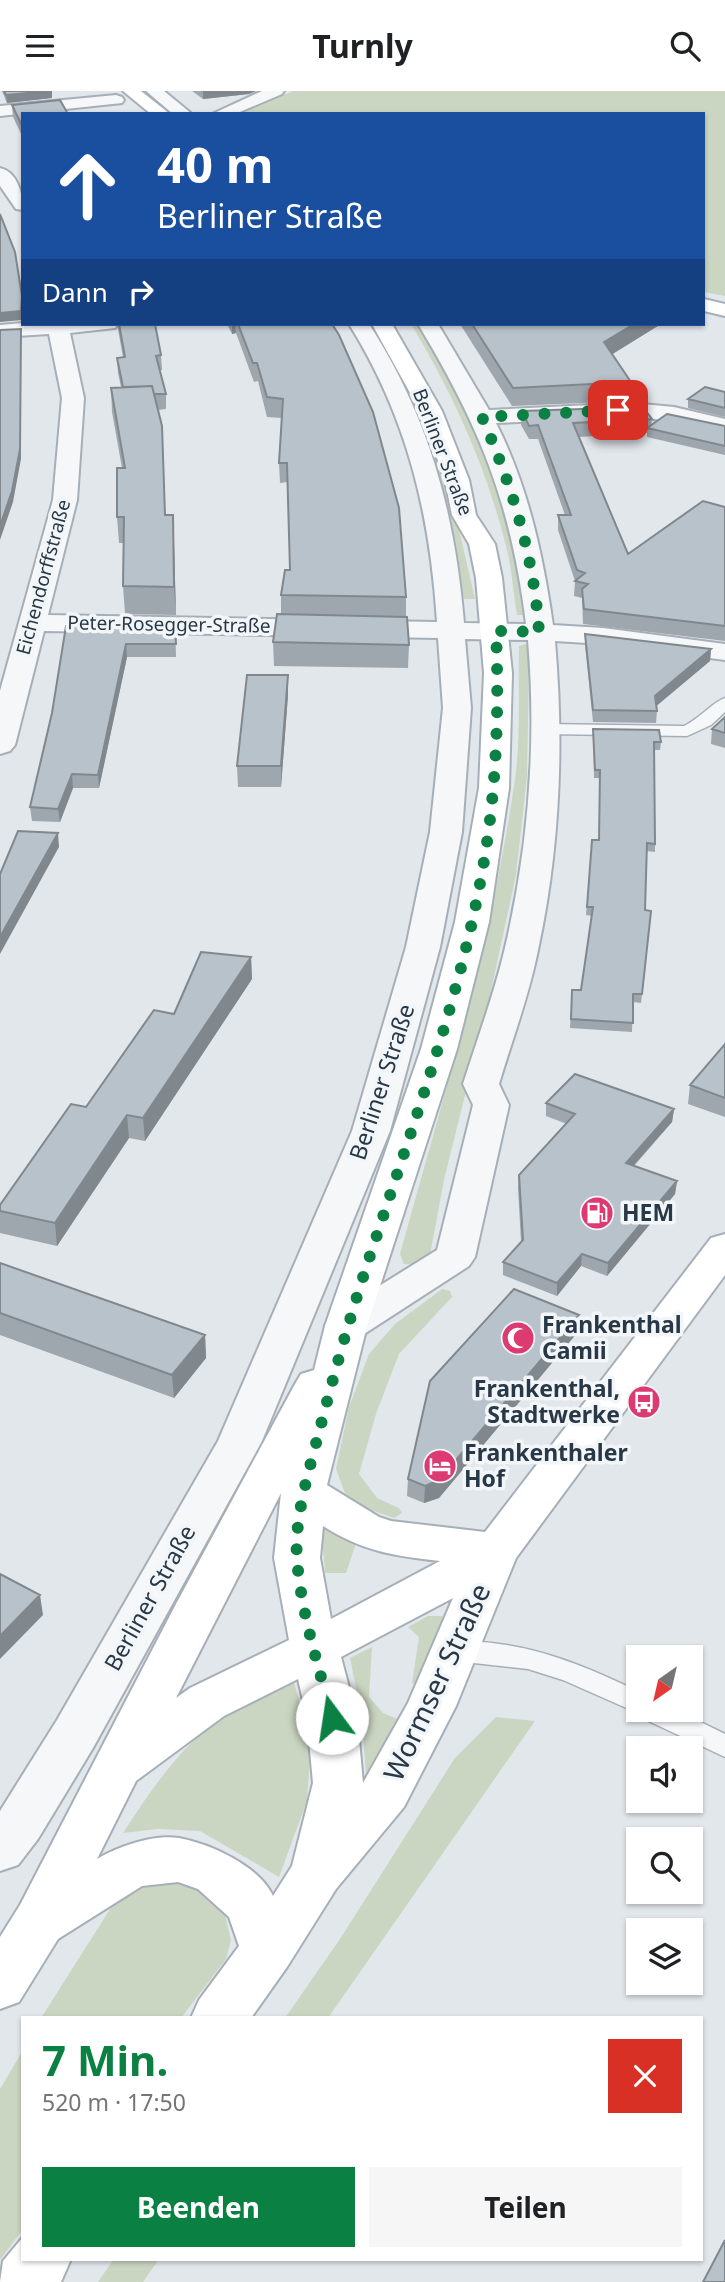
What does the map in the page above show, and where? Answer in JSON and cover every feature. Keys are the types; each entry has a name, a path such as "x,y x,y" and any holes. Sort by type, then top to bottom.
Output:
{"main road":[{"path":"131,91 159,112"},
{"path":"705,305 725,310"},
{"name":"Berliner Straße","path":"383,326 431,411 457,480 464,515 482,544"},
{"name":"Berliner Straße","path":"303,1492 346,1326 439,1049 472,922 494,788 498,673 474,630 485,504 452,410 405,326"},
{"name":"Wormser Straße","path":"220,2016 268,1950 317,1873 386,1792 431,1706 496,1551 725,1247"},
{"name":"Berliner Straße","path":"117,1768 346,1326"},
{"path":"303,1492 363,1529 388,1538 496,1551"},
{"name":"Wormser Straße","path":"303,1492 297,1558 332,1718 338,1783 317,1873"},
{"name":"Wormser Straße","path":"315,1650 401,1606 496,1551"},
{"path":"0,1985 39,1922 117,1768 207,1702 315,1650"},
{"path":"39,1922 132,1865 178,1860 216,1873 250,1903 268,1950"},
{"path":"24,2282 40,2261"}],"street":[{"path":"154,91 181,112"},
{"path":"225,112 276,91"},
{"path":"0,111 111,96 129,112"},
{"path":"4,168 21,201"},
{"path":"0,331 58,326"},
{"name":"Eichendorffstraße","path":"0,745 8,678 31,622 65,501 73,398 58,326"},
{"name":"Berliner Straße","path":"7,1828 75,1734 240,1441 371,1131 423,947 446,832 457,708 474,630 424,465 397,394 378,354 360,326"},
{"name":"Berliner Straße","path":"346,1326 455,1257 491,1105 481,1084 521,952 533,883 544,789 539,632 530,555 503,466 482,417 429,326"},
{"path":"482,417 632,410 674,414 725,426"},
{"name":"Peter-Rosegger-Straße","path":"31,622 539,632 630,639 725,652"}],"lane":[{"path":"544,729 687,731 705,722 725,703"},
{"path":"455,1653 490,1650 564,1667 626,1698"},
{"path":"676,1722 725,1746"}],"green space":[{"path":"293,91 725,91 725,296 705,292 705,112 241,112"},
{"path":"369,326 376,326 398,360 442,456 475,599 464,599 434,456 391,360"},
{"path":"412,326 419,326 462,398 492,464 521,579 524,615 517,615 506,546 489,487 467,431"},
{"path":"519,646 533,646 529,669 527,776 516,875 492,986 444,1180 430,1255 418,1265 404,1264 400,1254 480,959 505,839 517,763"},
{"path":"442,1289 450,1291 452,1297 399,1354 376,1414 359,1474 377,1498 399,1508 402,1513 394,1518 362,1507 345,1493 336,1469 349,1407 369,1354 395,1324"},
{"path":"321,1525 356,1543 346,1573 325,1573"},
{"path":"428,1616 442,1616 444,1621 422,1687 412,1683 419,1637 408,1627"},
{"path":"372,1647 369,1697 383,1713 404,1722 370,1778 366,1775 362,1718 350,1658"},
{"path":"294,1683 311,1742 307,1801 279,1877 200,1831 158,1829 123,1833 172,1764 201,1734 235,1709"},
{"path":"496,1717 535,1721 329,2016 286,2016 340,1939 455,1758"},
{"path":"159,1879 195,1887 224,1911 231,1940 226,1959 183,2016 42,2016 112,1906"},
{"path":"21,2053 21,2232 0,2260 0,2089"},
{"path":"113,2261 158,2261 143,2282 98,2282"}],"building":[{"path":"4,91 49,91 6,95"},
{"path":"60,100 67,112 21,112 21,124 12,105"},
{"path":"0,214 15,252 21,290 21,311 0,313"},
{"path":"119,326 155,326 161,355 156,356 166,394 154,394 152,386 123,387 117,358 125,357"},
{"path":"239,326 333,326 373,412 399,508 406,597 281,595 285,570 290,570 287,463 279,463 283,399 267,397 257,363 253,363"},
{"path":"473,326 631,326 604,342 631,382 513,388"},
{"path":"21,329 20,449 12,491 0,526 0,330"},
{"path":"152,386 162,426 165,515 173,515 174,587 123,586 124,517 117,517 117,468 125,468 111,388"},
{"path":"705,387 725,392 725,408 688,399"},
{"path":"643,407 652,419 573,423 628,554 703,501 725,507 725,626 584,609 582,589 588,584 575,581 585,573 577,570 558,515 571,515 538,425 529,426 522,411"},
{"path":"667,414 725,426 725,446 647,428"},
{"path":"277,614 407,617 409,645 273,642"},
{"path":"175,623 176,644 126,644 98,775 72,774 58,809 30,807 52,713 66,626"},
{"path":"585,634 711,649 655,696 657,711 593,710"},
{"path":"247,675 288,675 281,766 237,766"},
{"path":"725,717 725,733 712,729"},
{"path":"593,729 659,730 661,742 654,742 655,844 647,843 645,910 651,911 642,994 633,994 633,1023 571,1019 572,990 581,990 593,907 587,907 592,840 599,840 600,770 595,770"},
{"path":"18,831 58,833 0,937 0,874"},
{"path":"201,952 251,957 143,1118 127,1115 55,1223 0,1211 0,1205 71,1104 86,1107 154,1010 174,1014"},
{"path":"725,1044 725,1098 690,1085"},
{"path":"575,1074 674,1109 626,1163 677,1181 608,1263 582,1254 557,1283 503,1262 523,1240 519,1175 575,1114 546,1103"},
{"path":"0,1263 205,1335 172,1375 0,1313"},
{"path":"514,1289 579,1315 439,1480 425,1486 408,1479 430,1381"},
{"path":"0,1574 40,1595 0,1636"},
{"path":"725,2240 725,2282 703,2282"}],"place":[{"name":"HEM","path":"597,1213"},
{"name":"Frankenthal Camii","path":"518,1338"},
{"name":"Frankenthal, Stadtwerke","path":"644,1402"},
{"name":"Frankenthaler Hof","path":"440,1466"}],"route":[{"path":"332,1718 306,1612 297,1558 303,1492 346,1326 439,1049 472,922 494,788 498,673 496,631 539,632 530,555 522,523 503,466 482,417 618,410"}]}
